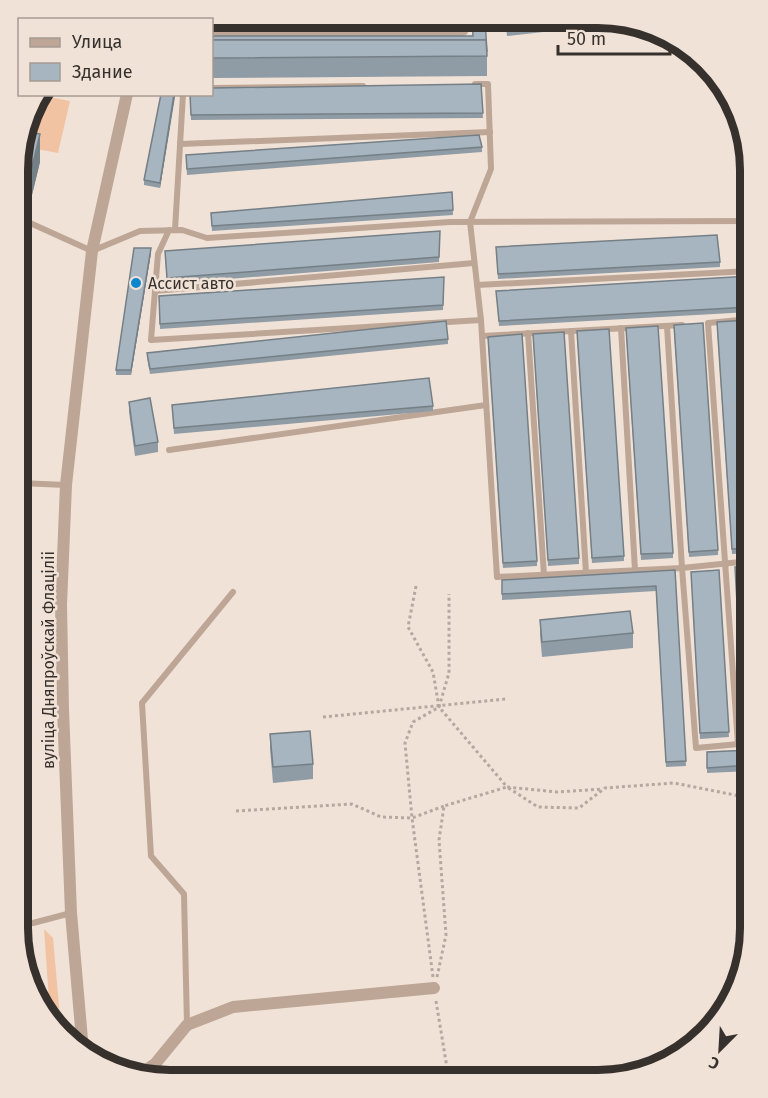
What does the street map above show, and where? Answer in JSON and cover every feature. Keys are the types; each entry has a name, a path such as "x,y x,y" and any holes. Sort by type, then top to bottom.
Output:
{"street":[{"name":"вуліца Дняпроўскай Флаціліі","path":"82,1038 71,913 61,605 66,485 92,250 127,96"},
{"path":"150,1068 187,1025 233,1007 434,988"}],"lane":[{"path":"213,35 458,34 465,32 465,28"},
{"path":"465,85 488,84 491,169 470,222 481,320 497,577 682,568 739,562"},
{"path":"213,88 373,86"},
{"path":"183,96 172,230 158,254 151,340 481,320"},
{"path":"180,144 490,132"},
{"path":"28,222 92,250 140,231 182,230 207,238 470,222 740,221"},
{"path":"155,291 474,263"},
{"path":"477,285 740,272"},
{"path":"698,324 740,320"},
{"path":"667,326 696,748 738,744 708,323"},
{"path":"482,336 688,324"},
{"path":"621,328 634,570"},
{"path":"571,331 586,573"},
{"path":"528,333 544,575"},
{"path":"169,450 486,405"},
{"path":"28,483 66,485"},
{"path":"187,1025 184,894 152,856 142,703 233,592"},
{"path":"28,923 71,913"}],"path":[{"path":"416,586 408,627 434,672 439,707 507,788 538,807 579,808 605,788"},
{"path":"447,1070 434,988 412,818 405,743 413,722 439,707 449,673 449,594"},
{"path":"323,717 506,699"},
{"path":"236,811 352,804 381,817 412,818 444,806 507,788 557,792 674,783 739,796"},
{"path":"434,988 446,935 439,840 444,806"}],"shaded area":[{"path":"49,97 70,101 58,153 31,148 39,116"},
{"path":"44,929 53,938 60,1016 49,1001"}],"building":[{"path":"473,28 486,28 487,52 486,40 213,40 213,36 473,36"},
{"path":"213,40 486,40 487,56 213,58"},
{"path":"481,84 483,113 191,115 190,96 213,96 213,88"},
{"path":"161,96 174,96 160,183 144,180"},
{"path":"33,133 40,134 31,171 28,171"},
{"path":"479,135 482,147 187,169 186,155"},
{"path":"452,192 453,210 212,226 211,213"},
{"path":"440,231 439,257 167,278 165,251"},
{"path":"717,235 720,262 498,274 496,247"},
{"path":"134,248 151,248 131,370 116,370"},
{"path":"444,277 443,305 160,324 159,296"},
{"path":"740,277 740,308 499,321 496,291"},
{"path":"446,321 448,339 150,369 147,353"},
{"path":"740,321 740,549 732,549 717,322"},
{"path":"703,323 718,550 689,552 674,325"},
{"path":"658,326 673,553 641,554 626,328"},
{"path":"609,329 624,556 592,558 577,331"},
{"path":"564,332 579,558 548,560 533,334"},
{"path":"522,334 537,561 503,563 488,337"},
{"path":"429,378 433,406 174,428 172,405"},
{"path":"150,398 158,442 135,446 129,402"},
{"path":"735,567 739,567 739,646"},
{"path":"675,570 686,761 666,762 656,586 502,594 502,580"},
{"path":"719,570 729,732 700,733 691,572"},
{"path":"630,611 633,633 542,642 540,620"},
{"path":"310,731 313,764 273,767 270,734"},
{"path":"739,751 739,766 707,768 707,752"}],"place":[{"name":"Ассист авто","path":"136,283"}]}
